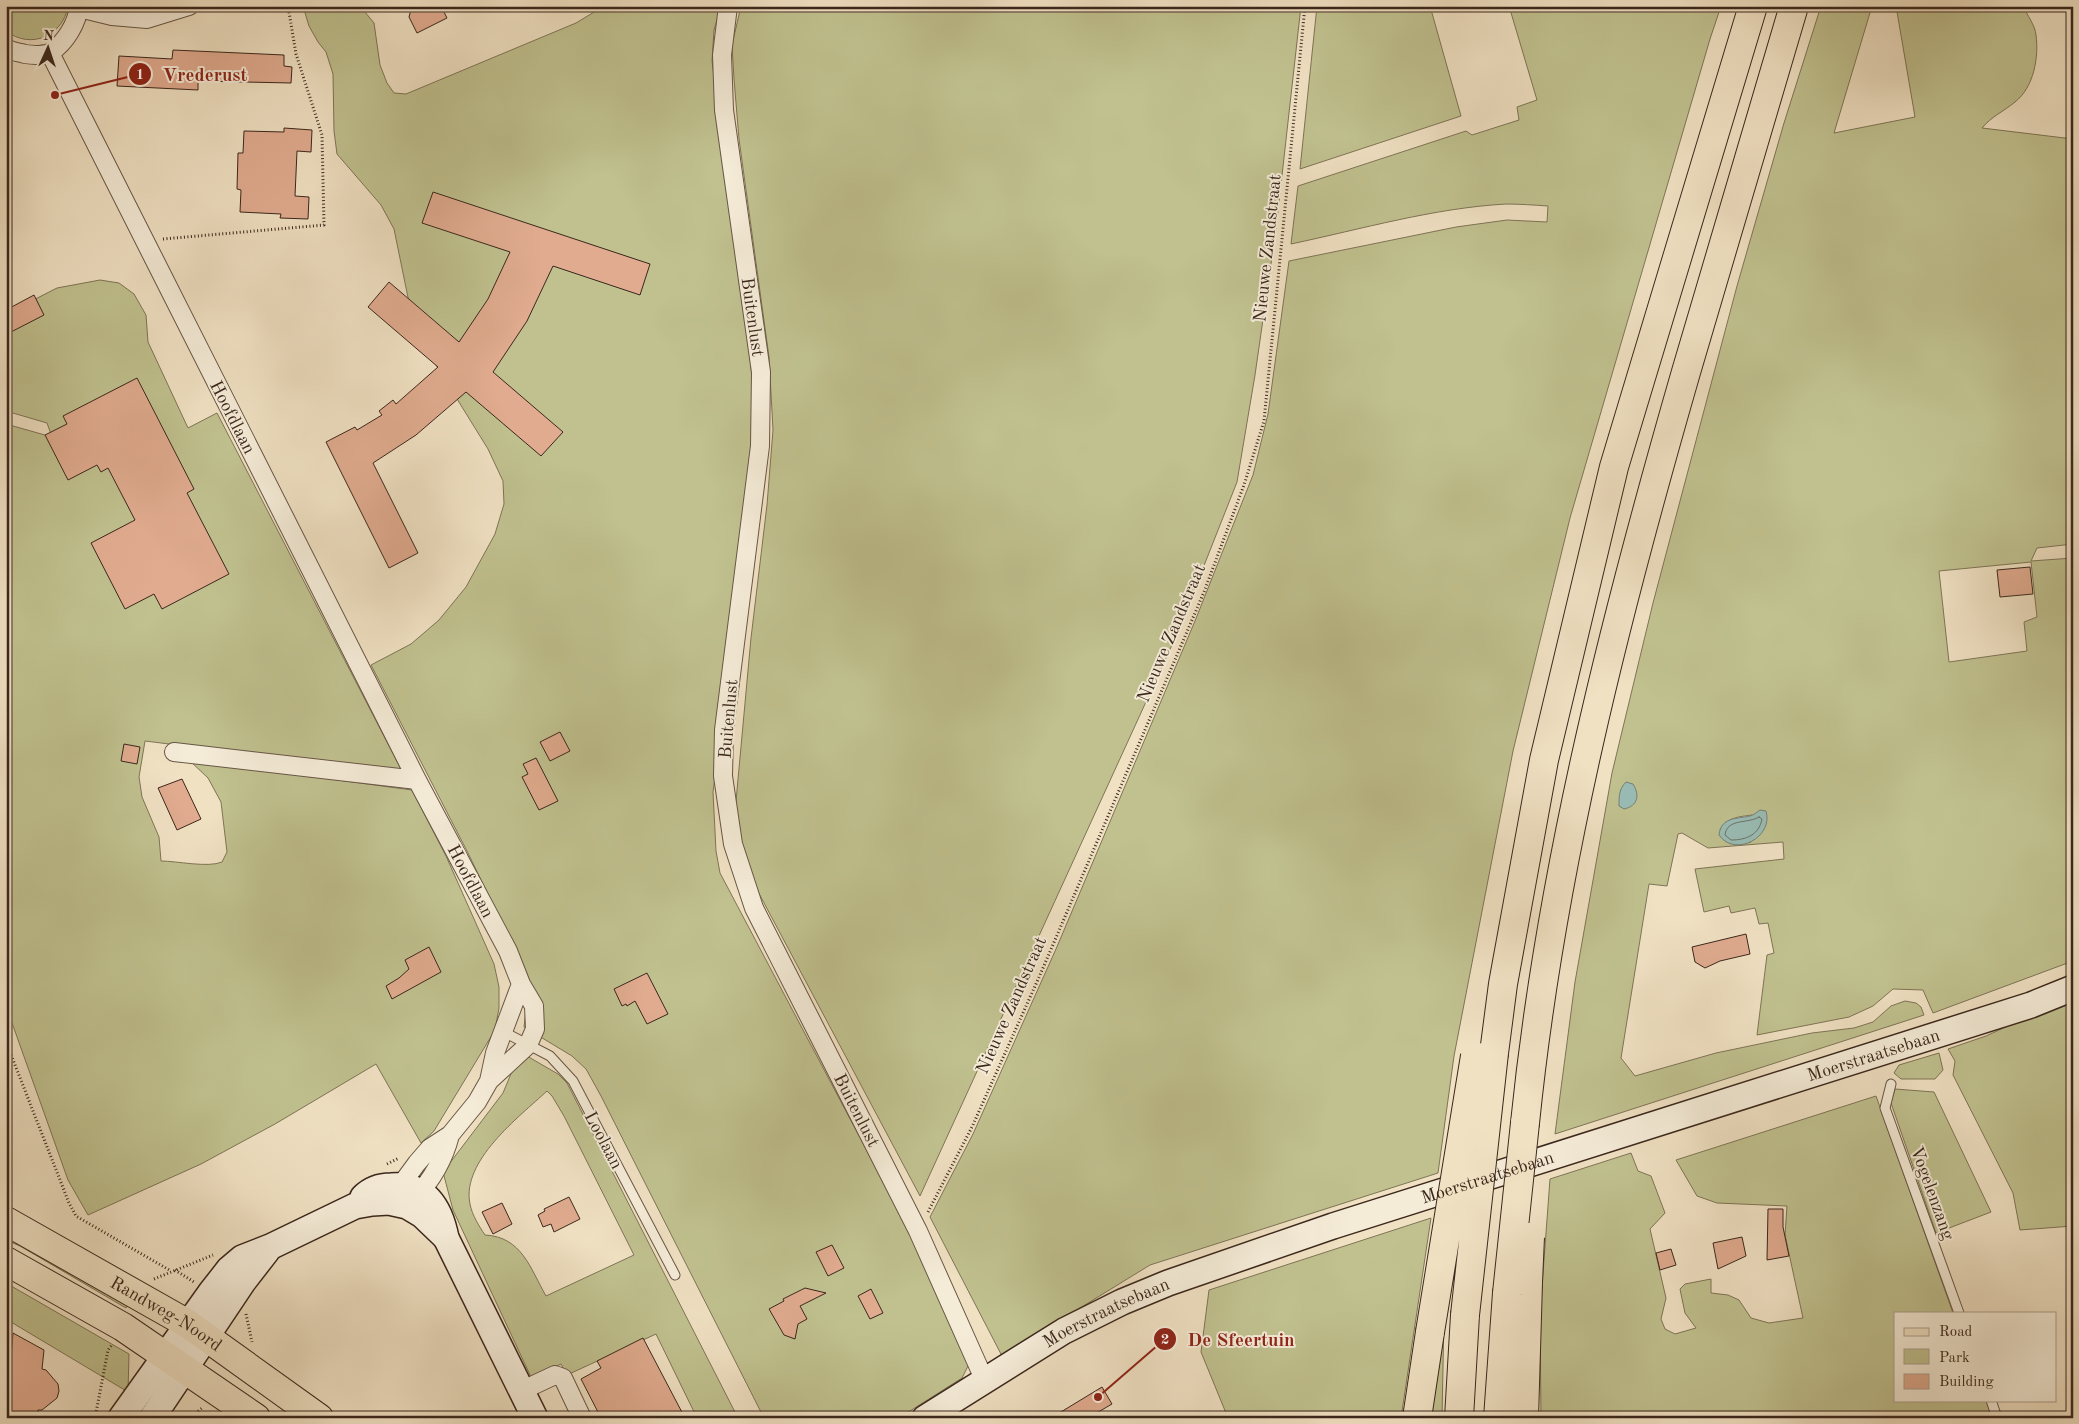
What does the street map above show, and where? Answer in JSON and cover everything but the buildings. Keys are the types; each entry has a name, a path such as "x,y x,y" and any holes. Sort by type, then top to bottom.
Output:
{"main road":[{"path":"1417,1418 1430,1332 1484,1054 1503,984 1544,760 1614,468 1753,6"},
{"path":"1524,1418 1518,1288 1525,1123 1533,1047 1584,761 1628,578 1729,218 1794,6"},
{"path":"1459,1418 1464,1315 1484,1054"},
{"name":"Randweg-Noord","path":"6,1221 197,1331 319,1418"},
{"name":"Randweg-Noord","path":"6,1261 123,1327 256,1418"},
{"path":"1498,1418 1518,1288"}],"street":[{"path":"6,48 10,51 29,55 50,54 63,41 73,26 79,7 112,16 147,19 189,6"},
{"name":"Buitenlust","path":"728,6 722,55 724,110 761,372 760,446 724,730 723,776 733,844 754,908 918,1231 984,1379"},
{"name":"Hoofdlaan","path":"50,54 417,780 508,951 521,984 534,1006 535,1029 528,1045"},
{"path":"174,752 417,780"},
{"path":"489,1081 495,1053 521,984"},
{"name":"Moerstraatsebaan","path":"925,1418 984,1379 1064,1331 1122,1302 1168,1283 1333,1226 2032,1005 2073,988"},
{"path":"528,1045 489,1081 477,1102 450,1135 430,1148 406,1178 410,1194 422,1215 446,1238 534,1418"},
{"path":"121,1418 176,1362 197,1331 228,1269 242,1258 270,1247 355,1206 389,1202 410,1194"},
{"path":"152,1418 176,1362"},
{"path":"521,1391 555,1375 563,1378 582,1418"}],"lane":[{"name":"Loolaan","path":"504,1032 550,1056 573,1081 675,1275"},
{"name":"Vogelenzang","path":"1891,1084 1884,1108 1959,1312"},
{"path":"1992,1402 1997,1418"}],"path":[{"path":"143,241 324,225 322,135 296,54 288,6"},
{"name":"Nieuwe Zandstraat","path":"918,1231 976,1118 1044,966 1200,601 1244,485 1264,421 1305,6"},
{"path":"6,1042 69,1203 76,1216 172,1271"},
{"path":"239,1360 252,1341 246,1313"},
{"path":"95,1418 101,1388"}],"green space":[{"path":"6,6 68,6 60,25 53,32 44,37 26,39 16,37 6,31"},
{"path":"303,6 360,6 374,23 380,65 387,83 394,93 406,94 576,23 604,6 721,6 714,30 712,61 747,324 753,390 752,449 734,638 713,792 716,851 720,873 967,1340 969,1364 962,1378 899,1418 764,1418 586,1069 572,1056 524,1027 527,1000 526,972 467,851 371,665 411,644 439,620 466,587 495,534 504,504 503,481 488,449 423,344 412,317 394,229 381,205 337,154 334,131 333,74 326,52 309,26"},
{"path":"741,6 1301,6 1276,229 1237,482 1177,634 920,1196 755,886 738,842 735,812 773,430 769,357 739,139 734,79 732,45"},
{"path":"1317,6 1430,6 1461,116 1300,169"},
{"path":"1509,6 1721,6 1570,518 1513,751 1454,1056 1438,1173 1150,1265 1002,1356 930,1217 973,1134 1056,949 1195,621 1253,475 1268,414 1289,261 1456,227 1507,220 1547,222 1548,206 1506,204 1479,206 1425,214 1291,244 1298,186 1466,131 1472,135 1519,120 1517,107 1537,100"},
{"path":"1821,6 1872,6 1834,133 1915,117 1896,6 2023,6 2033,24 2037,44 2036,62 2031,80 2021,96 1982,128 2073,139 2073,544 2037,548 2031,561 2073,558 2073,961 1933,1013 1923,990 1893,989 1873,1006 1849,1017 1757,1035 1767,955 1774,953 1768,923 1759,924 1755,908 1731,913 1729,906 1704,912 1695,869 1784,859 1783,842 1708,848 1682,833 1678,834 1667,886 1649,884 1621,1058 1635,1076 1716,1053 1812,1033 1854,1028 1873,1022 1891,1006 1905,1001 1916,1003 1921,1007 1924,1015 1555,1134 1575,982 1612,773 1653,603 1737,286 1784,123","holes":["2031,562 2037,617 2024,622 2027,651 1949,662 1939,571","1752,815 1751,842 1735,845 1720,830 1730,820"]},
{"path":"100,280 119,283 134,294 146,315 148,342 188,428 217,413 403,773 145,741 139,777 142,797 159,837 161,861 216,864 222,862 227,852 221,802 208,778 189,760 412,790 446,856 494,964 499,987 499,1008 495,1030 434,1131 421,1143 376,1064 275,1124 201,1164 88,1215 68,1180 6,1006 6,424 52,437 47,423 6,411 6,314 57,288"},
{"path":"2073,996 2073,1226 2020,1230 2013,1193 1953,1075 1955,1061 1948,1049 1986,1036"},
{"path":"520,1052 558,1074 567,1083 738,1418 697,1418 656,1334 567,1375 561,1364 531,1377 453,1210 443,1172 503,1093","holes":["547,1091 552,1096 634,1255 546,1296 529,1265 516,1248 508,1241 485,1235 471,1208 470,1188 474,1172 483,1156 495,1141"]},
{"path":"1939,1053 1943,1070 1935,1079 1901,1079 1894,1073 1899,1065"},
{"path":"1895,1089 1934,1092 1991,1212 1936,1233 1891,1103"},
{"path":"1876,1096 1953,1312 1894,1312 1894,1402 1987,1402 1992,1418 1541,1418 1540,1314 1550,1179 1631,1153 1638,1171 1651,1176 1665,1213 1650,1229 1666,1298 1661,1319 1665,1329 1675,1334 1696,1328 1685,1313 1680,1289 1685,1284 1711,1279 1711,1293 1728,1295 1739,1300 1751,1318 1769,1323 1803,1318 1785,1235 1787,1206 1717,1203 1697,1196 1676,1160"},
{"path":"1431,1218 1401,1418 1228,1418 1201,1352 1209,1290"},
{"path":"6,1229 130,1301 126,1308 20,1246 6,1240"},
{"path":"1445,1266 1442,1418 1422,1418"},
{"path":"6,1283 129,1354 128,1392 6,1319"}],"water":[{"path":"1626,782 1633,784 1637,796 1635,803 1629,808 1624,809 1619,806 1619,799 1621,790"},
{"path":"1760,810 1766,811 1767,820 1759,836 1752,841 1734,845 1726,842 1719,835 1720,829 1726,822 1751,816"}],"place":[{"name":"Vrederust","path":"55,95"},
{"name":"De Sfeertuin","path":"1098,1397"}]}
